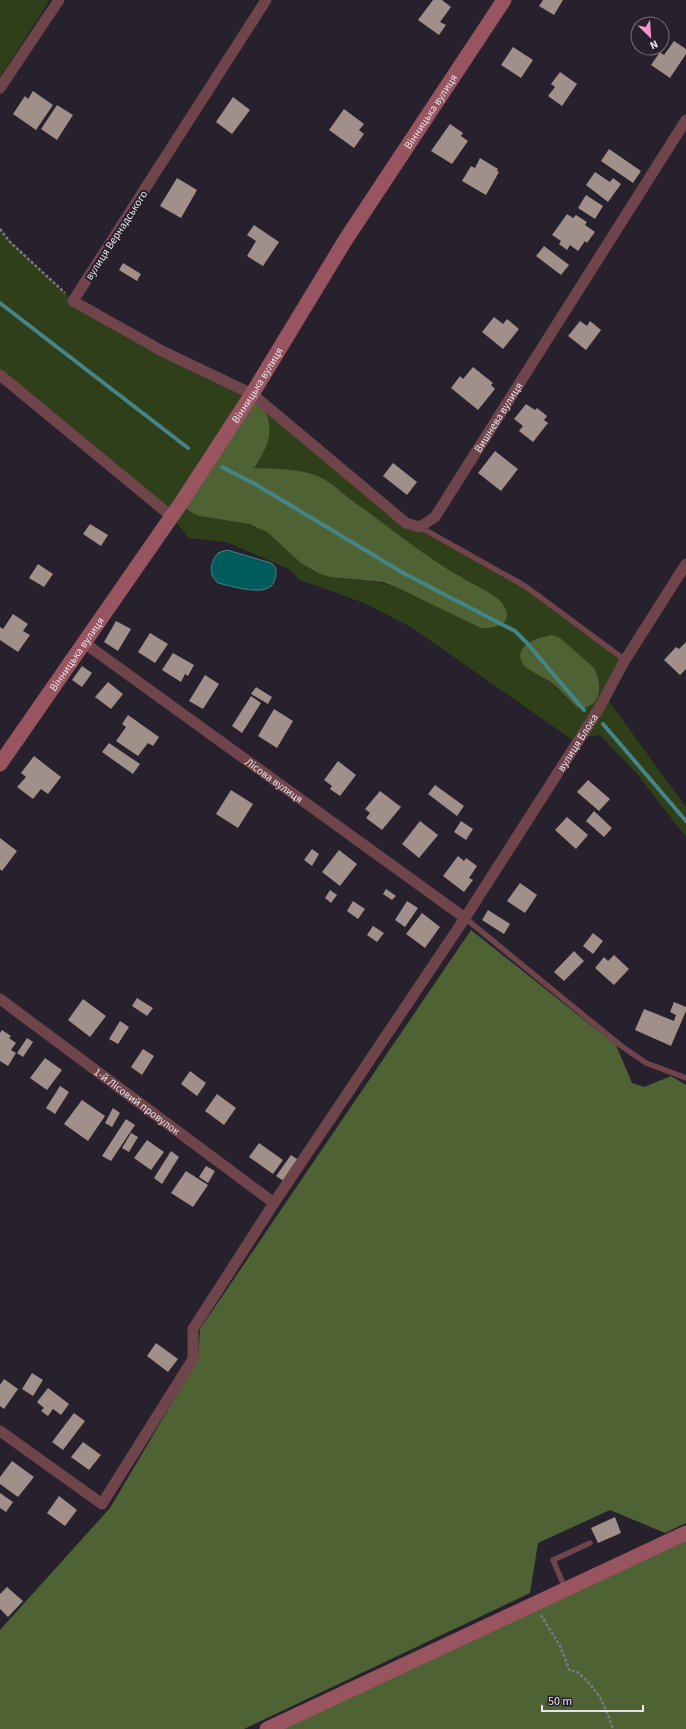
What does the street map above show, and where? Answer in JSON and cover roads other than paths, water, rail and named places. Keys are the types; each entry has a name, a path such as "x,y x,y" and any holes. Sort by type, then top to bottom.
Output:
{"street":[{"path":"0,88 59,0"},
{"name":"вулиця Вернадського","path":"252,394 162,351 73,301 266,0"},
{"name":"Вінницька вулиця","path":"0,764 83,642 172,516 252,394 346,238 504,0"},
{"name":"Вишнева вулиця","path":"420,527 435,517 686,120"},
{"path":"1,380 172,516"},
{"path":"252,394 406,522 420,527"},
{"name":"вулиця Блока","path":"0,1431 102,1504 193,1359 194,1329 274,1203 465,918 598,710 625,660 686,564"},
{"name":"Лісова вулиця","path":"83,642 465,918"},
{"name":"1-й Лісовий провулок","path":"0,999 274,1203"},
{"path":"267,1729 686,1533"}],"lane":[{"path":"420,527 525,586 625,660"},
{"path":"465,918 620,1045 646,1063 686,1078"},
{"path":"565,1589 553,1560 590,1543"}],"waterway":[{"path":"0,303 188,448"},
{"path":"222,467 255,484 405,574 515,631 584,710"},
{"path":"603,724 686,821"}]}
